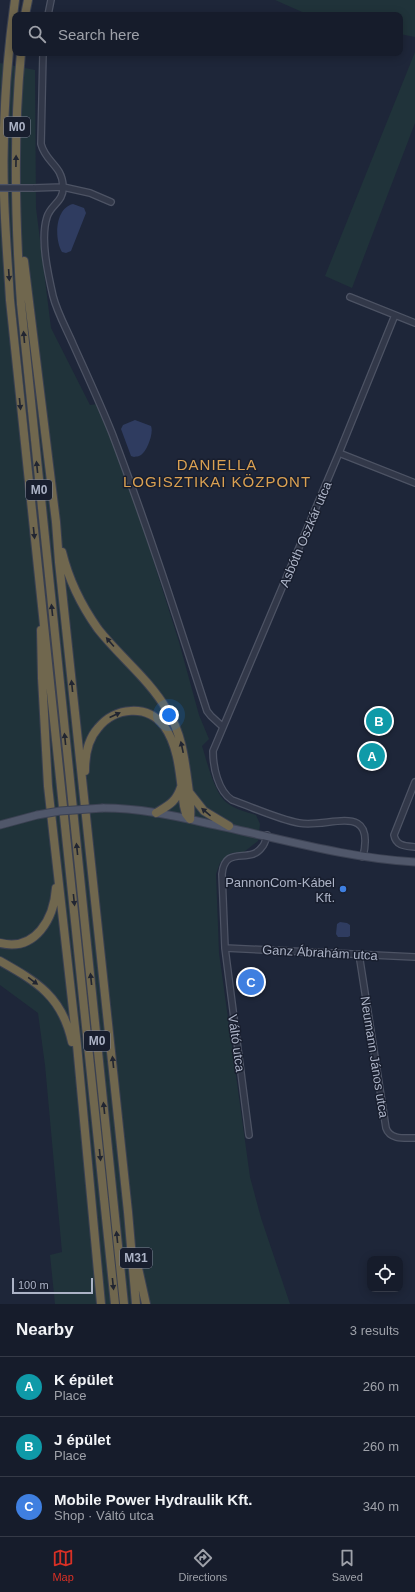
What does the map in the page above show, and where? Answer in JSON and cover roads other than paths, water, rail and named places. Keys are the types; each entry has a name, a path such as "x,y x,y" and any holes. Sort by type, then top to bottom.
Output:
{"highway":[{"name":"M0","path":"14,12 15,0"},
{"path":"26,12 28,0"},
{"name":"M0","path":"12,27 6,82 4,194 15,353 115,1304"},
{"name":"M0","path":"21,56 17,109 15,200 21,304 124,1304"},
{"path":"15,200 21,228 27,292 56,522 128,1212 136,1304"},
{"path":"56,522 69,575 85,609 109,641 152,689 172,718 178,730 191,810 190,819"},
{"path":"42,607 40,637 44,734 101,1304"},
{"path":"84,792 87,753 89,743 94,734 98,728 112,716 124,711 133,710 150,715 159,721 171,736 176,753 186,814 190,819"},
{"path":"156,813 173,802 181,786"},
{"path":"188,791 204,811 229,826"},
{"path":"0,943 12,944 26,941 42,930 49,920 56,897 56,853"},
{"path":"0,960 33,980 50,995 65,1019 78,1068"},
{"name":"M31","path":"128,1212 146,1304"}],"main road":[{"path":"0,825 37,815 60,811 103,808 133,810 229,826 363,857 415,862"}],"street":[{"path":"49,12 51,0"},
{"path":"43,56 41,144 45,155 59,170 63,187 62,196 50,212 46,224 45,255 54,297 130,479 207,711 223,727"},
{"path":"0,188 63,187 90,194 111,202"},
{"path":"350,297 415,323"},
{"name":"Asbóth Oszkár utca","path":"363,857 366,835 362,828 355,823 343,821 299,823 232,800 225,794 219,784 213,758 213,751 339,453 395,315"},
{"path":"339,453 415,483"},
{"path":"415,782 394,835 396,841 403,846 415,847"},
{"name":"Váltó utca","path":"249,1135 225,948 223,866 231,856 247,855 260,850 267,835"},
{"name":"Ganz Ábrahám utca","path":"225,948 415,957"},
{"name":"Neumann János utca","path":"359,954 386,1128 390,1135 415,1138"}],"water":[{"path":"73,204 84,208 86,213 71,251 66,253 62,252 59,246 57,232 58,225 63,211"},
{"path":"135,420 151,426 152,433 146,450 141,455 134,457 131,456 121,429 123,425"},
{"path":"340,922 350,925 350,936 338,937 336,934 337,924"}],"place":[{"name":"J épület","path":"379,721"},
{"name":"K épület","path":"372,756"},
{"name":"PannonCom-Kábel Kft.","path":"343,889"},
{"name":"Mobile Power Hydraulik Kft.","path":"251,982"}],"district":[{"name":"DANIELLA LOGISZTIKAI KÖZPONT","path":"217,474"}]}
